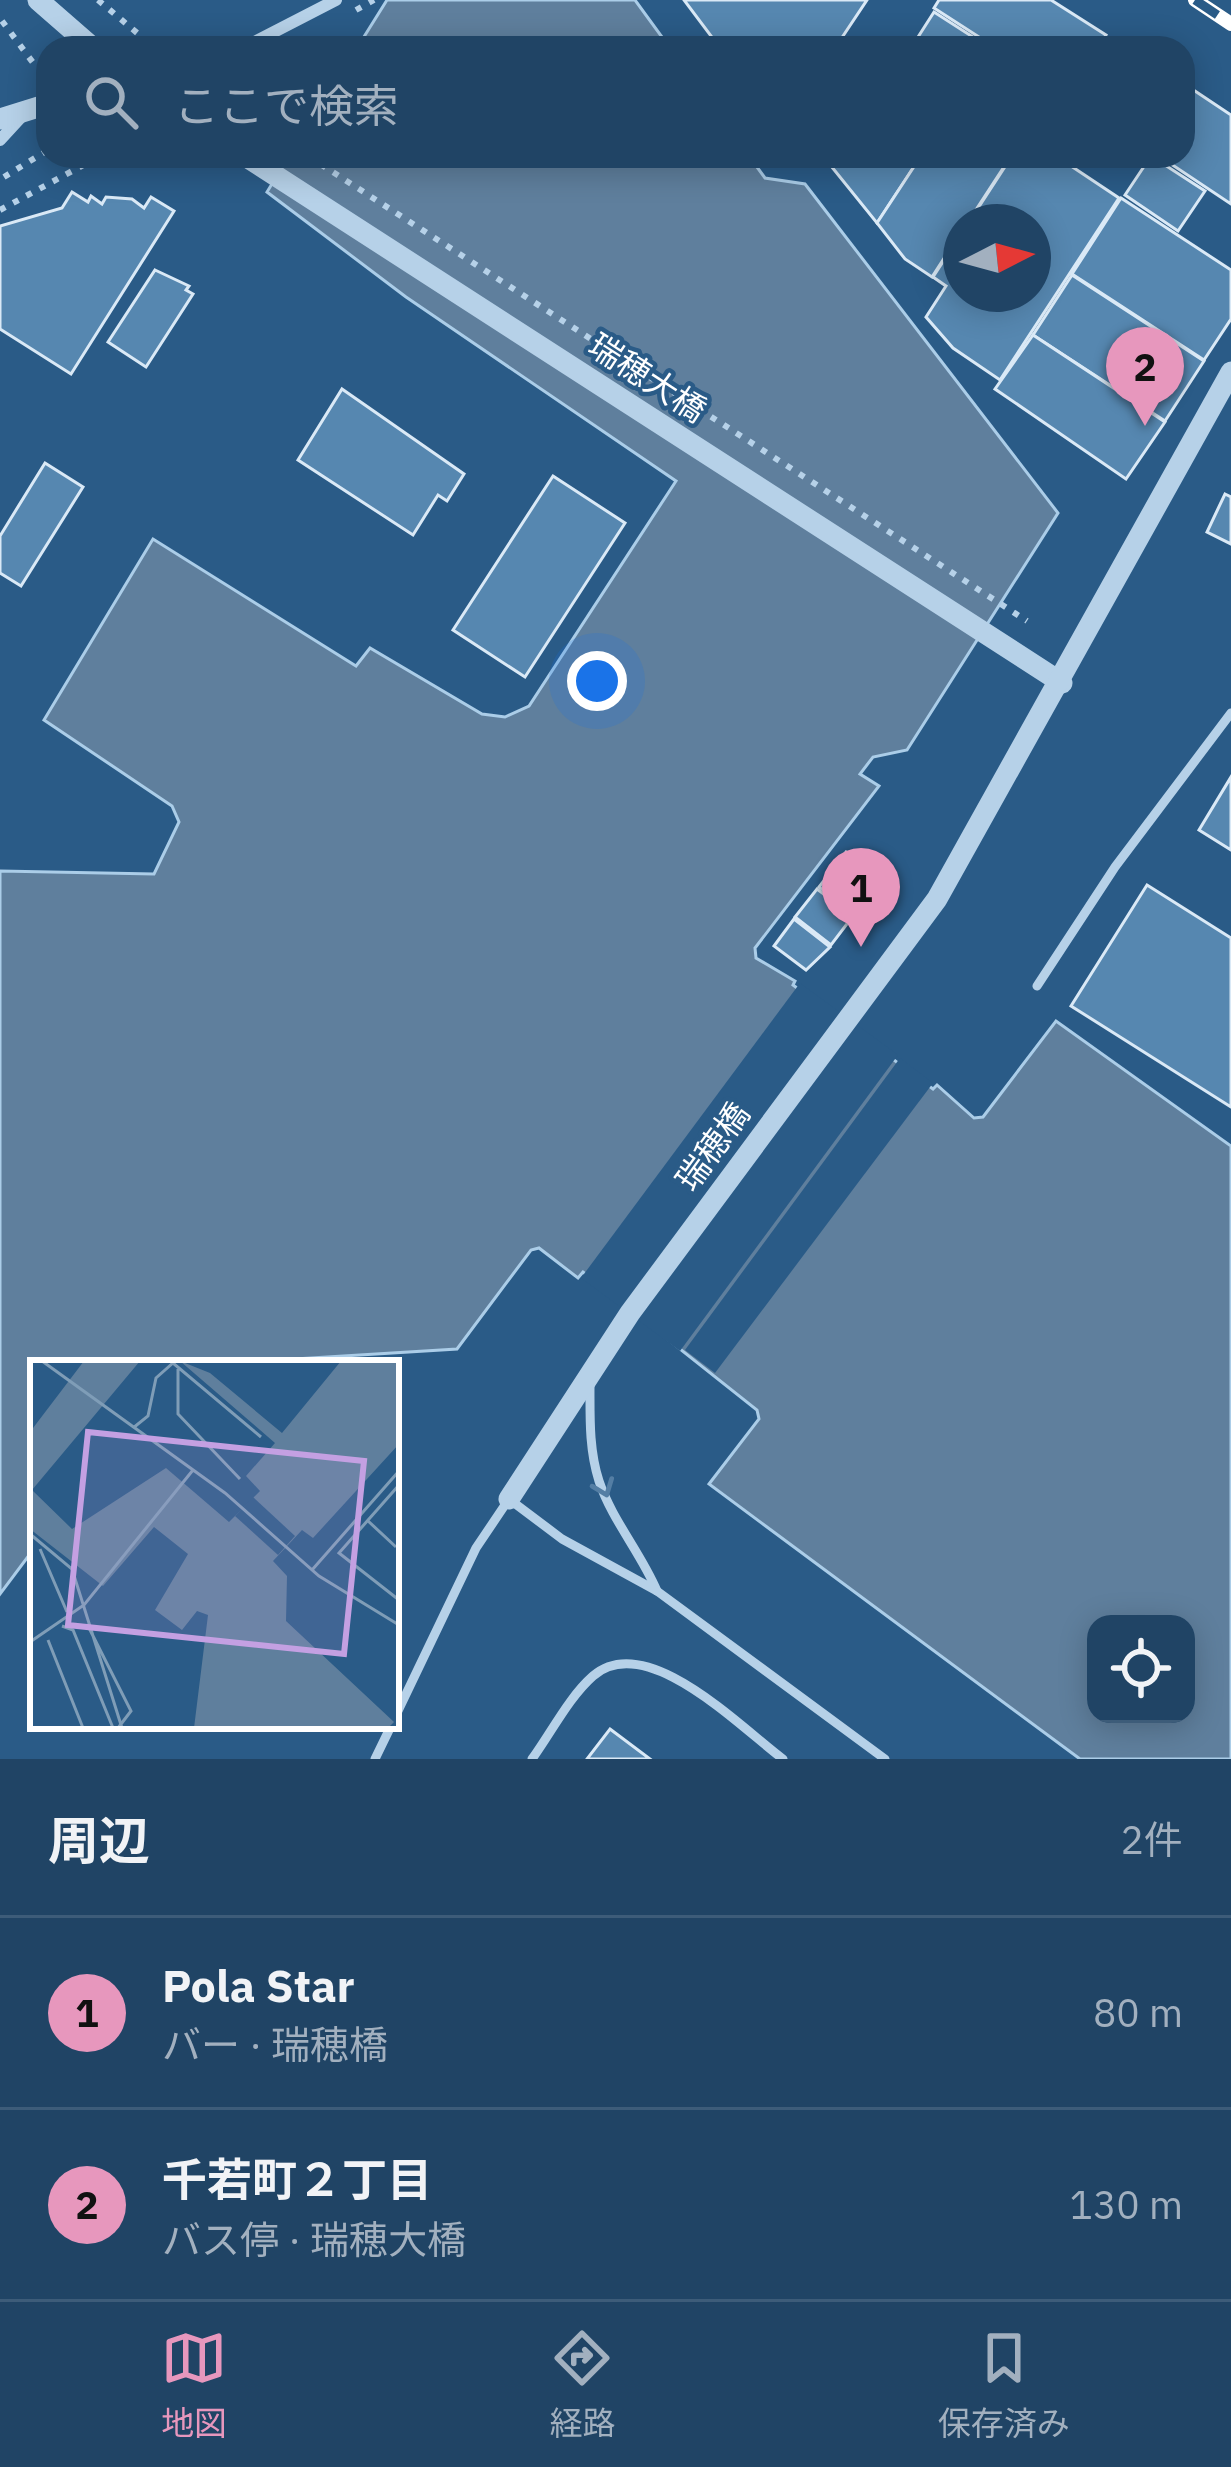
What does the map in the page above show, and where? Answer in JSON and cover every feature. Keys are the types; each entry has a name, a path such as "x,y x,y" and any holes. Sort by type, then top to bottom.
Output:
{"street":[{"path":"38,0 79,36"},
{"path":"266,36 336,0"},
{"path":"0,119 36,108"},
{"path":"0,140 36,109"},
{"name":"瑞穂大橋","path":"263,168 1062,683"},
{"name":"瑞穂橋","path":"509,1499 630,1313 937,898 1062,683 1231,372"}],"lane":[{"path":"1037,986 1115,867 1231,712"},
{"path":"590,1374 590,1436 599,1483 640,1549 657,1591"},
{"path":"399,1709 476,1548 509,1499 562,1540 657,1591 885,1759"},
{"path":"532,1759 592,1677 612,1664 634,1660 660,1667 783,1759"},
{"path":"375,1759 390,1729"}],"path":[{"path":"98,0 141,36"},
{"path":"2,21 34,64"},
{"path":"4,176 36,157"},
{"path":"0,210 78,168"},
{"path":"327,168 1027,621"}],"water":[{"path":"387,0 635,0 661,36 364,36"},
{"path":"282,168 758,168 765,178 805,184 1058,513 907,750 873,757 860,774 879,786 755,948 756,958 795,981 793,985 933,1089 937,1085 974,1118 983,1117 1056,1021 1231,1146 1231,1759 1080,1759 709,1484 759,1419 757,1410 583,1272 578,1278 539,1248 531,1250 457,1349 279,1360 30,1360 30,1554 0,1594 0,871 154,874 179,822 172,806 44,720 153,539 356,666 370,648 482,714 505,717 529,706 676,481 406,297 267,192"}],"pier":[{"path":"800,983 898,1055 680,1351 581,1278"},
{"path":"900,1058 933,1083 715,1373 685,1350"}],"building":[{"path":"684,0 867,0 843,36 711,36"},
{"path":"939,0 1051,0 1106,35 977,36 934,8"},
{"path":"934,12 971,36 919,36"},
{"path":"1195,91 1231,115 1231,204 1177,168 1195,168"},
{"path":"833,168 913,168 877,223"},
{"path":"913,168 1003,168 980,204 943,204 943,260 932,277 905,259 877,223"},
{"path":"1004,168 1074,168 1119,198 1051,302 1051,204 981,204"},
{"path":"1143,168 1170,168 1205,191 1178,231 1125,195"},
{"path":"72,192 88,202 91,196 102,204 106,197 132,199 144,208 151,197 174,211 71,374 0,329 0,226 62,208"},
{"path":"1121,198 1231,270 1231,319 1204,360 1072,274"},
{"path":"943,262 943,284 933,277"},
{"path":"155,270 189,286 186,290 193,294 146,367 108,342"},
{"path":"1072,275 1204,361 1165,421 1033,335"},
{"path":"943,291 943,312 1044,312 1000,380 953,348 926,317"},
{"path":"1033,335 1165,422 1126,479 995,389"},
{"path":"342,389 464,474 447,501 438,495 413,535 298,460"},
{"path":"45,463 83,487 21,586 0,573 0,536"},
{"path":"553,476 625,523 525,677 453,630"},
{"path":"1225,494 1231,497 1231,544 1207,532"},
{"path":"1231,777 1231,850 1199,830"},
{"path":"846,852 882,880 852,913 819,887"},
{"path":"1147,885 1231,938 1231,1107 1071,1006"},
{"path":"817,889 853,916 831,945 795,917"},
{"path":"794,919 830,947 806,970 774,946"},
{"path":"610,1729 650,1759 587,1759"}],"railway":[{"path":"1195,0 1231,24"}],"place":[{"name":"千若町２丁目","path":"1145,426"},
{"name":"Pola Star","path":"861,947"}]}
